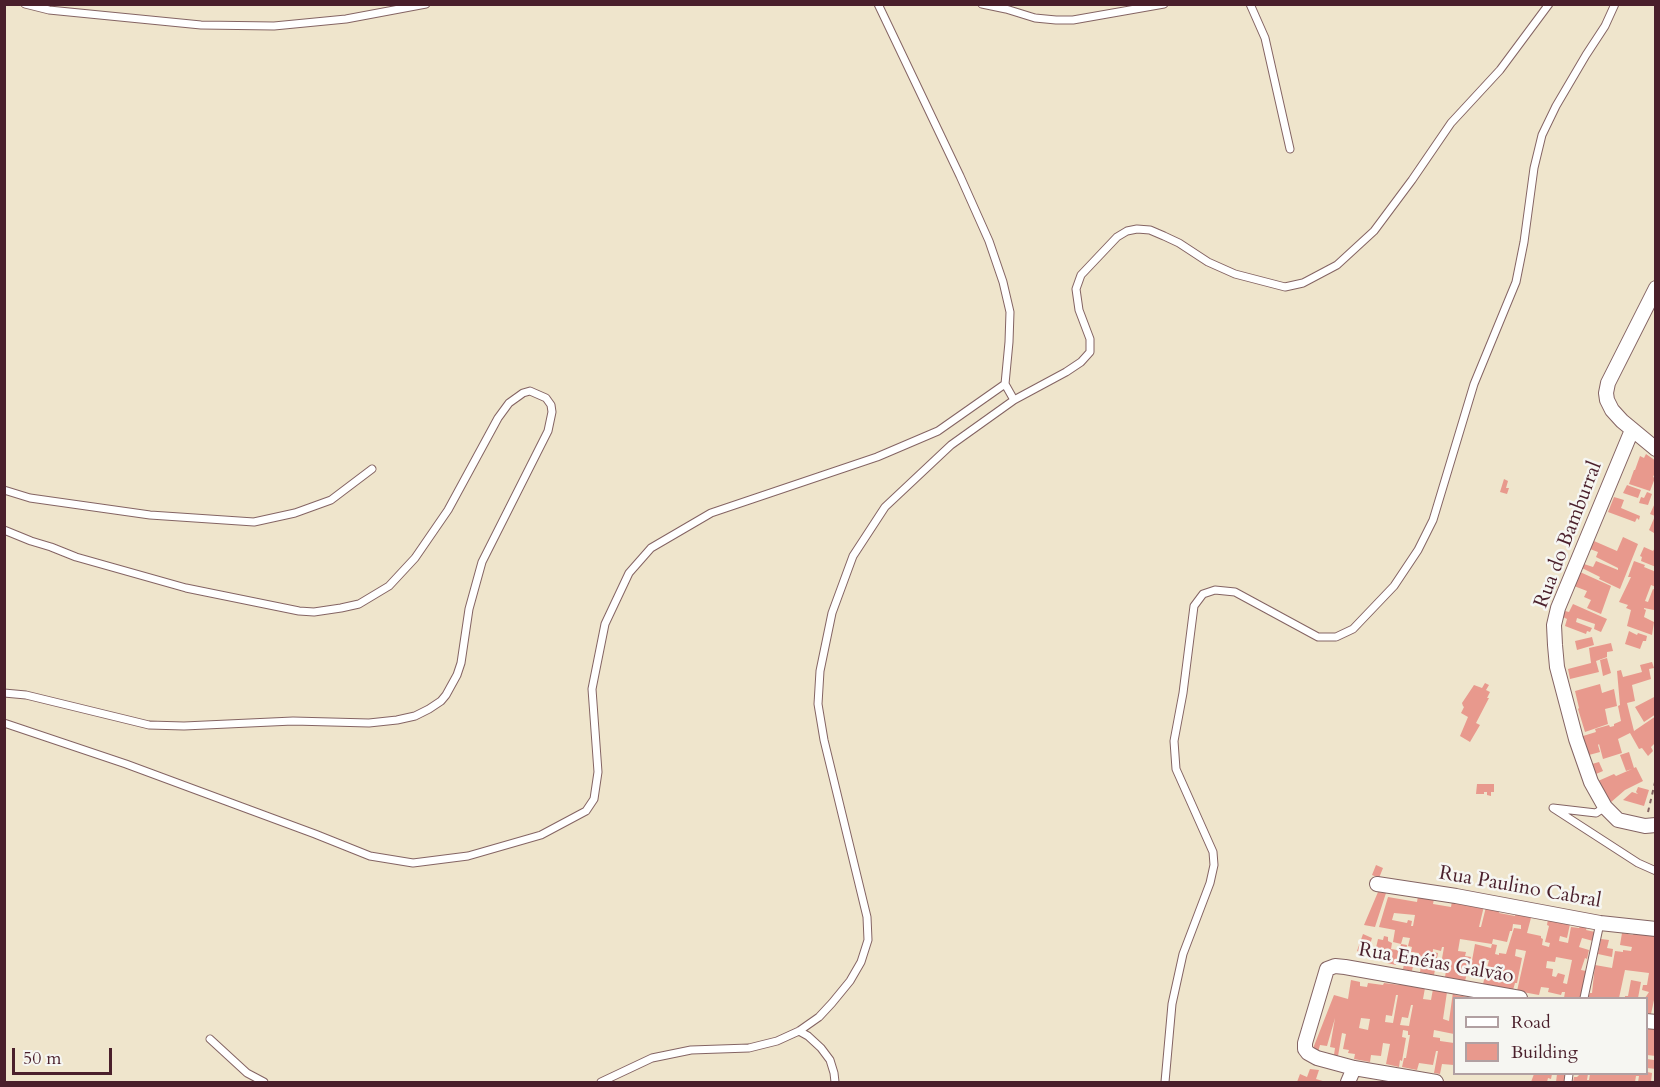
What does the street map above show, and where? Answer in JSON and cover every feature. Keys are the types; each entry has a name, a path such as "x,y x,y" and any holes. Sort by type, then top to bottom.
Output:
{"street":[{"path":"1656,288 1608,383 1606,393 1612,410 1656,449"},
{"name":"Rua do Bamburral","path":"1632,430 1571,574 1554,625 1557,667 1576,738 1592,782 1605,807 1618,819 1630,824 1650,826"},
{"name":"Rua Paulino Cabral","path":"1377,884 1600,923 1656,929"},
{"name":"Rua Enéias Galvão","path":"1354,1068 1317,1058 1305,1049 1325,973 1330,967 1345,967 1509,997"},
{"path":"1348,1083 1354,1068 1436,1083"}],"lane":[{"path":"25,4 49,10 201,25 274,26 346,18 426,4"},
{"path":"878,4 989,241 1011,312 1005,384 1014,400"},
{"path":"982,4 1035,18 1073,20 1164,4"},
{"path":"1250,4 1265,38 1290,148"},
{"path":"603,1082 652,1058 691,1050 749,1048 777,1041 799,1031 819,1017 850,981 861,962 868,940 867,917 818,704 820,671 832,613 853,556 885,507 951,445 1014,400 1081,362 1090,352 1090,339 1079,310 1076,290 1081,275 1112,242 1127,231 1137,229 1150,230 1179,243 1223,269 1263,283 1285,287 1303,283 1337,265 1374,231 1451,123 1500,70 1549,4"},
{"path":"1165,1083 1172,1004 1183,954 1210,883 1214,865 1213,852 1176,769 1174,741 1183,693 1194,606 1203,594 1215,590 1235,592 1318,637 1336,637 1353,629 1394,586 1418,550 1433,520 1474,384 1516,282 1534,168 1542,135 1556,106 1605,26 1615,4"},
{"path":"4,723 126,764 370,856 413,863 468,856 541,835 586,811 594,799 597,772 592,689 605,624 628,573 651,548 711,513 877,457 938,431 1005,384"},
{"path":"4,530 76,557 195,590 299,611 314,612 359,604 390,586 415,558 448,510 498,418 509,403 530,391 546,398 551,405 548,431 482,562 469,609 457,675 447,695 429,709 415,716 369,723 293,721 183,726 149,725 27,695 4,693"},
{"path":"4,490 30,498 150,515 254,522 295,513 331,500 372,469"},
{"path":"1605,807 1596,813 1553,808 1638,863 1656,871"},
{"path":"1584,997 1600,923"},
{"path":"799,1031 822,1048 830,1060 835,1083"},
{"path":"210,1039 248,1073 264,1083"}],"path":[{"path":"1650,826 1656,777"}],"building":[{"path":"1646,454 1656,461 1654,468 1656,471 1653,477 1655,478 1650,491 1629,484 1640,456 1644,458"},
{"path":"1504,479 1508,481 1507,494 1500,492"},
{"path":"1627,485 1641,490 1638,498 1623,493"},
{"path":"1647,492 1652,494 1648,505 1639,503 1641,497 1644,498"},
{"path":"1614,497 1624,500 1621,508 1640,516 1639,520 1637,518 1635,522 1608,512"},
{"path":"1655,503 1656,531 1654,533 1649,530 1655,516 1650,514"},
{"path":"1623,537 1638,544 1620,589 1582,568 1584,564 1593,567 1596,561 1618,570 1596,557 1598,552 1590,549 1594,541 1617,551"},
{"path":"1656,546 1656,567 1641,561 1640,556 1644,547 1653,551"},
{"path":"1634,561 1656,572 1656,587 1651,585 1645,601 1648,602 1653,589 1656,590 1654,610 1644,608 1646,610 1644,617 1654,622 1652,635 1627,626 1631,610 1626,608 1628,605 1619,602 1631,577 1628,577"},
{"path":"1580,572 1611,586 1601,614 1587,608 1591,600 1584,597 1587,591 1574,586"},
{"path":"1573,604 1607,619 1601,632 1594,629 1595,624 1577,618 1576,622 1592,628 1590,632 1587,631 1586,634 1565,626 1567,619 1563,617 1565,611 1569,612"},
{"path":"1629,631 1647,636 1640,649 1625,644"},
{"path":"1592,637 1594,645 1577,650 1575,641"},
{"path":"1611,643 1613,651 1607,652 1607,657 1596,661 1599,672 1570,679 1568,669 1591,663 1589,648"},
{"path":"1607,658 1611,673 1603,676 1600,660"},
{"path":"1652,662 1654,668 1649,669 1651,679 1632,685 1635,701 1627,703 1634,731 1656,716 1656,742 1651,747 1653,751 1648,756 1642,748 1639,749 1630,733 1618,739 1622,753 1603,759 1599,744 1600,752 1589,755 1583,736 1596,732 1595,729 1614,726 1621,721 1617,671 1621,670 1623,677 1642,672 1640,665"},
{"path":"1485,683 1489,685 1486,690 1490,692 1487,698 1489,698 1476,723 1480,725 1470,742 1460,736 1468,717 1461,713 1464,707 1462,703 1474,685 1482,688"},
{"path":"1600,684 1602,693 1614,689 1617,706 1605,709 1608,724 1585,732 1575,691"},
{"path":"1656,696 1656,714 1644,722 1635,707"},
{"path":"1629,752 1634,768 1636,767 1643,781 1625,790 1610,803 1598,781 1632,769 1626,771 1620,755"},
{"path":"1599,762 1603,771 1596,774 1592,764"},
{"path":"1477,784 1494,784 1494,792 1491,792 1491,796 1487,795 1487,792 1476,794"},
{"path":"1638,787 1649,790 1644,806 1623,800 1632,792 1638,794 1636,792"},
{"path":"1376,865 1383,868 1379,878 1372,875"},
{"path":"1378,892 1386,893 1375,927 1364,925"},
{"path":"1418,896 1434,899 1433,904 1451,907 1452,901 1484,906 1479,927 1481,927 1486,907 1500,910 1499,913 1515,916 1516,911 1532,914 1527,933 1541,936 1542,945 1549,947 1550,943 1545,942 1549,926 1547,925 1548,919 1570,924 1567,938 1560,936 1559,941 1568,943 1571,927 1587,927 1586,930 1595,932 1593,941 1582,938 1579,947 1589,950 1581,970 1586,971 1580,997 1564,997 1565,992 1561,995 1548,992 1549,988 1541,987 1539,995 1517,991 1526,951 1516,949 1515,956 1522,958 1517,983 1513,990 1483,984 1489,960 1487,960 1485,969 1471,966 1475,944 1491,948 1492,944 1460,939 1458,951 1466,952 1465,956 1471,957 1465,981 1445,977 1446,971 1440,970 1444,947 1441,951 1433,949 1433,952 1438,953 1434,975 1420,972 1422,960 1418,959 1419,953 1411,952 1412,947 1408,946 1410,938 1403,937 1401,944 1393,942 1395,930 1379,927 1388,897 1417,902","holes":["1394,913 1415,915 1413,926 1411,926 1412,921 1408,920 1407,923 1392,920","1513,924 1521,925 1521,929 1514,928 1506,954 1495,954 1497,945 1492,944 1493,939 1507,942","1556,957 1572,960 1567,984 1563,983 1565,975 1558,973 1556,977 1552,976 1553,969 1546,968 1547,961 1555,962"]},
{"path":"1622,933 1656,935 1656,991 1651,1014 1648,1013 1648,997 1646,997 1649,992 1642,990 1643,985 1647,985 1649,973 1625,970 1619,997 1588,997 1592,993 1595,965 1612,968 1615,951 1631,951 1632,947 1620,945"},
{"path":"1363,934 1372,938 1367,954 1357,951"},
{"path":"1384,936 1388,937 1388,941 1392,943 1391,949 1400,948 1401,944 1407,945 1403,960 1397,959 1396,965 1374,957 1378,939 1383,940"},
{"path":"1601,939 1609,940 1607,948 1613,949 1612,957 1598,954"},
{"path":"1406,954 1415,956 1412,971 1403,969"},
{"path":"1351,980 1360,982 1360,986 1367,987 1368,983 1400,985 1400,983 1425,988 1423,999 1431,1000 1433,989 1447,992 1443,1019 1449,1021 1453,992 1455,995 1469,997 1453,997 1453,1034 1434,1030 1433,1037 1440,1038 1440,1041 1453,1043 1453,1065 1442,1064 1440,1074 1434,1073 1438,1051 1436,1051 1433,1065 1419,1063 1417,1070 1402,1067 1410,1035 1408,1031 1403,1030 1402,1037 1406,1038 1399,1067 1386,1064 1390,1044 1383,1043 1381,1056 1371,1055 1370,1062 1354,1059 1355,1054 1343,1049 1346,1034 1342,1033 1338,1056 1334,1055 1335,1048 1330,1047 1335,1018 1327,1046 1320,1045 1318,1052 1312,1051 1334,995 1348,999","holes":["1396,995 1398,995 1393,1023 1385,1022 1386,1015 1392,1016","1411,1005 1413,1005 1409,1026 1400,1025 1402,1017 1408,1018","1361,1018 1370,1019 1368,1030 1359,1028"]},
{"path":"1631,980 1641,982 1638,997 1625,997 1628,996"},
{"path":"1648,1027 1656,1028 1656,1056 1648,1055"},
{"path":"1654,1056 1656,1069 1648,1068 1648,1059 1654,1060"},
{"path":"1310,1069 1319,1070 1316,1079 1326,1082 1297,1082 1300,1074 1307,1077"},
{"path":"1648,1072 1652,1073 1651,1082 1638,1082 1639,1076 1636,1076 1635,1082 1573,1082 1574,1077 1579,1075 1588,1075 1587,1080 1590,1075 1648,1075"},
{"path":"1534,1075 1552,1075 1547,1082 1531,1082"},
{"path":"1557,1075 1565,1075 1564,1082 1556,1082"}]}
